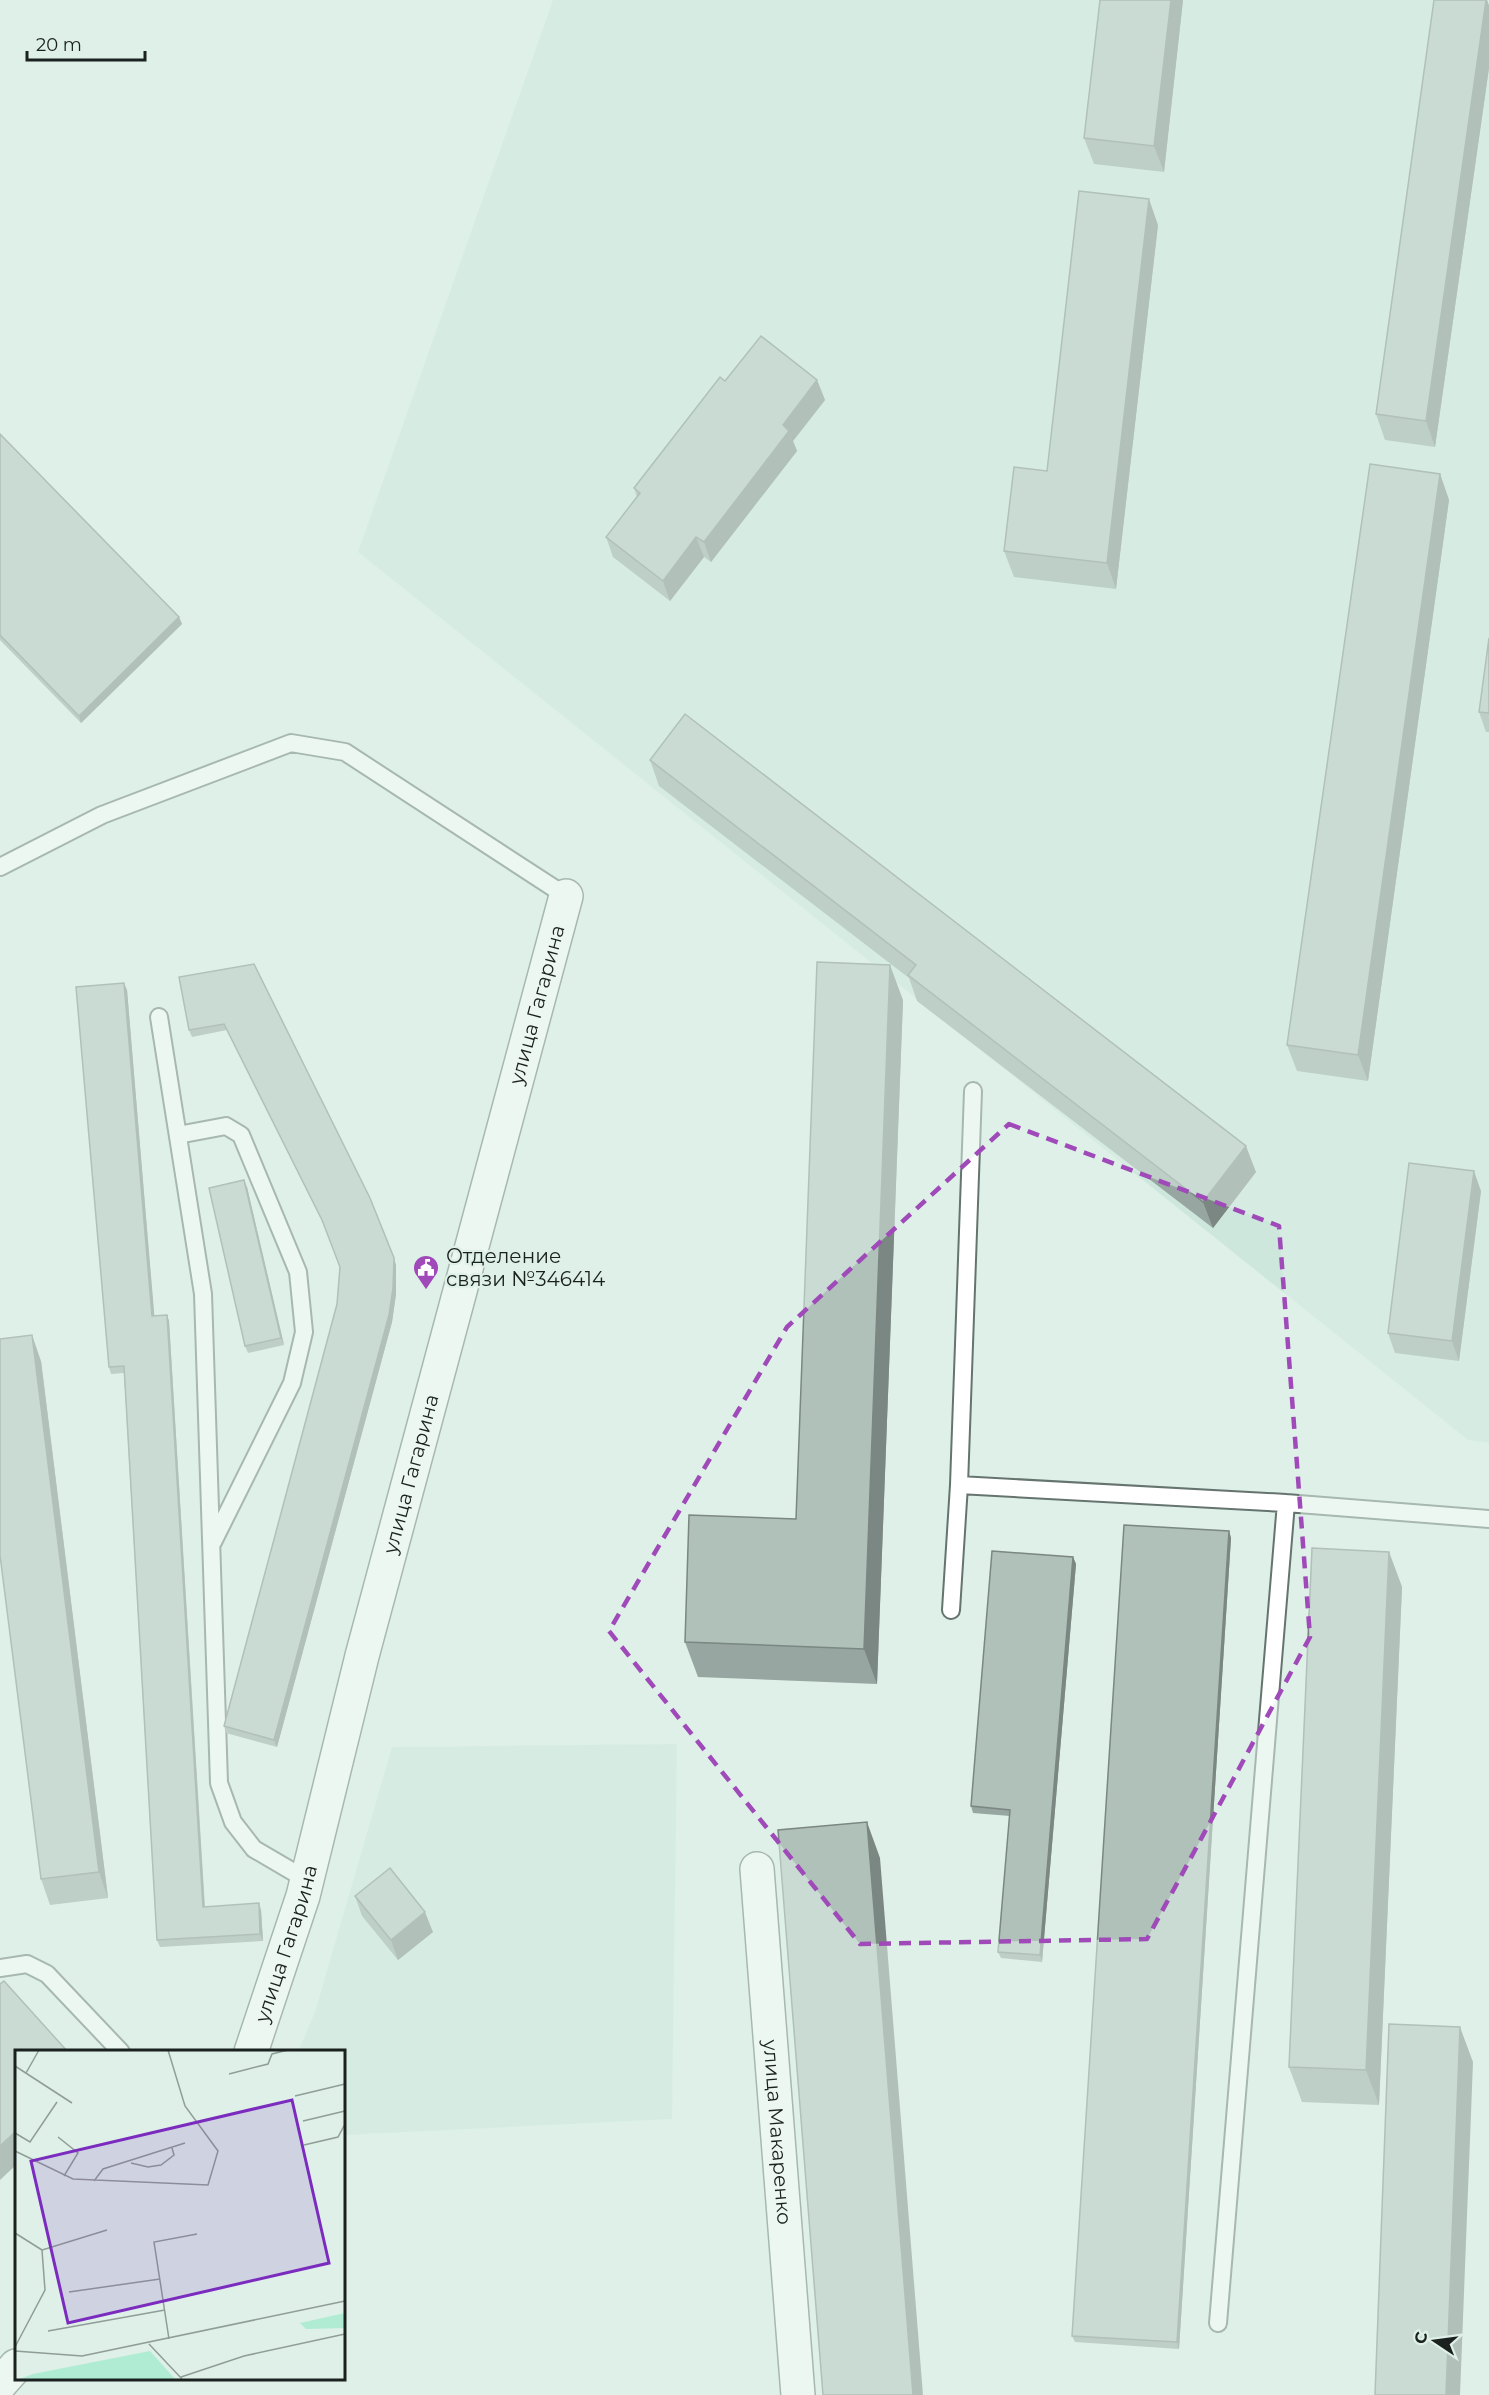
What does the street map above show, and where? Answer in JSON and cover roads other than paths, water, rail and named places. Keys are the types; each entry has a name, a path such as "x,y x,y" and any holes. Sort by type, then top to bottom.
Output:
{"street":[{"name":"улица Гагарина","path":"252,2050 307,1880 365,1644 566,896"},
{"name":"улица Макаренко","path":"757,1869 798,2395"},
{"path":"0,2384 15,2367"}],"lane":[{"path":"0,867 102,815 291,743 345,752 566,896"},
{"path":"159,1017 203,1294 219,1784 232,1822 254,1849 307,1880"},
{"path":"951,1610 959,1485 973,1091"},
{"path":"178,1136 226,1126 241,1135 298,1272 304,1332 292,1383 211,1545"},
{"path":"959,1485 1286,1503 1489,1519"},
{"path":"1218,2323 1286,1503"},
{"path":"0,1968 27,1964 47,1974 119,2050"}],"place":[{"name":"Отделение связи №346414","path":"426,1291"}]}
